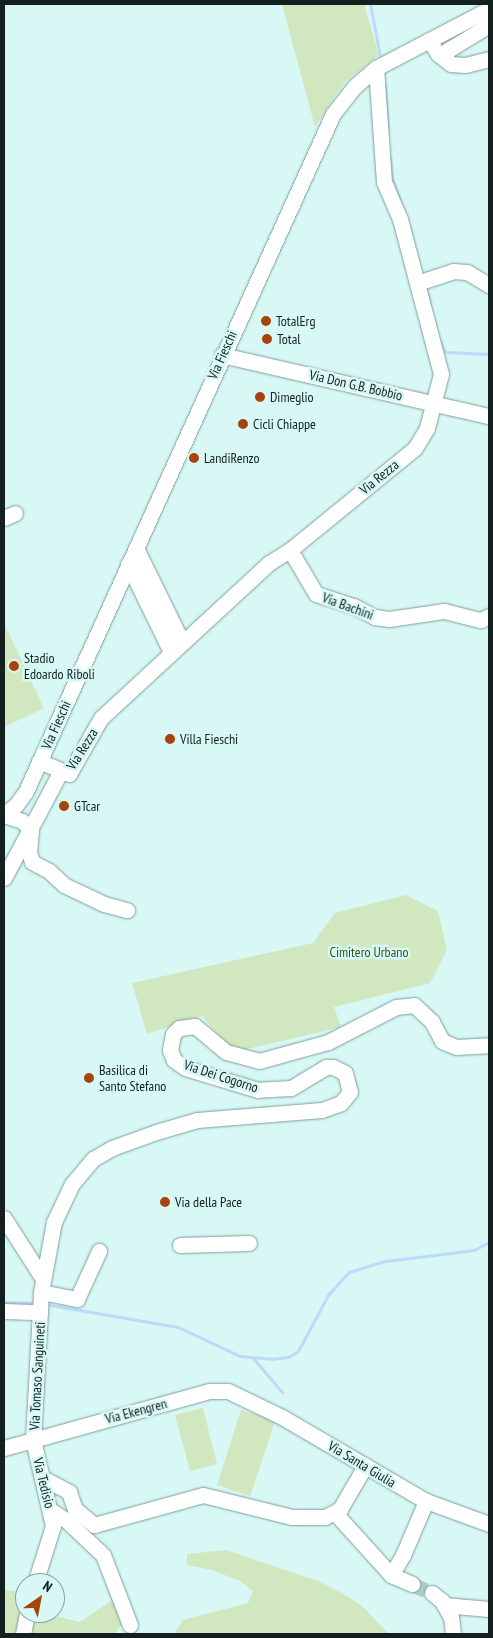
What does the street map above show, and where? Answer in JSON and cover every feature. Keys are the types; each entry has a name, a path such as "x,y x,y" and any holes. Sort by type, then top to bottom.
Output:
{"street":[{"name":"Via Fieschi","path":"4,814 16,805 26,791 222,355 333,114 354,87 376,68 429,40 486,16"},
{"path":"445,57 448,50 486,16"},
{"path":"429,40 438,54 445,57 451,64 465,65 489,59"},
{"name":"Via Rezza","path":"61,771 69,774 102,718 171,652 269,563 290,550 415,448 427,428 435,404 441,374 400,219 384,182 376,68"},
{"path":"417,283 453,271 467,272 489,285"},
{"name":"Via Don G.B. Bobbio","path":"222,355 489,416"},
{"path":"136,548 182,642"},
{"name":"Via Bachini","path":"290,550 316,594 354,606 375,617 389,619 444,611 481,620 489,616"},
{"path":"128,564 171,652"},
{"path":"4,878 61,771 39,761"},
{"path":"4,814 22,821 31,830"},
{"path":"31,830 29,852 32,862 49,871 64,885 104,904 127,910"},
{"name":"Via Dei Cogorno","path":"41,1297 54,1222 72,1184 93,1159 112,1148 197,1120 322,1110 342,1104 350,1092 345,1073 333,1067 326,1067 291,1088 258,1090 185,1068 174,1060 170,1050 173,1034 179,1028 196,1026 226,1052 259,1061 328,1042 396,1007 414,1005 432,1022 442,1041 456,1047 489,1045"},
{"path":"4,1218 41,1297"},
{"path":"180,1244 249,1243"},
{"path":"4,1311 41,1297 77,1299 99,1251"},
{"name":"Via Tomaso Sanguineti","path":"34,1440 41,1297"},
{"name":"Via Ekengren","path":"4,1448 209,1391 239,1394"},
{"name":"Via Santa Giulia","path":"239,1394 426,1501 489,1524"},
{"name":"Via Tedisio","path":"34,1440 52,1512 53,1526 38,1573"},
{"path":"43,1478 69,1492 74,1509 94,1525 203,1496 292,1517 325,1517 335,1513 365,1466"},
{"path":"391,1575 426,1501"},
{"path":"52,1512 66,1520 103,1555 130,1625"},
{"path":"335,1513 391,1575 412,1584"},
{"path":"432,1593 444,1605 451,1616 453,1634"},
{"path":"444,1605 489,1609"}],"green space":[{"path":"282,4 364,4 379,55 344,83 315,127"},
{"name":"Stadio Edoardo Riboli","path":"4,623 44,708 4,727"},
{"name":"Cimitero Urbano","path":"406,895 438,911 447,950 430,983 334,1007 341,1027 243,1050 225,1043 202,1016 147,1034 132,983 313,943 335,913"},
{"path":"203,1408 217,1464 190,1471 175,1415"},
{"path":"241,1410 275,1421 250,1496 217,1485"},
{"path":"226,1550 318,1581 342,1593 362,1606 389,1634 174,1634 183,1620 248,1603 253,1591 240,1581 212,1570 187,1565 187,1554"},
{"path":"4,1590 15,1591 15,1623 19,1623 17,1634 4,1634"},
{"path":"114,1599 123,1624 114,1634 30,1634 33,1623 65,1623 65,1618 80,1622"}],"waterway":[{"path":"370,4 380,56"},
{"path":"385,85 388,129"},
{"path":"390,158 392,177 411,233"},
{"path":"426,289 430,304"},
{"path":"440,341 445,352 489,354"},
{"path":"44,1304 178,1327 240,1356 272,1359 288,1357 298,1351 328,1295 349,1272 386,1261 474,1250 489,1242"},
{"path":"4,1302 35,1303"},
{"path":"253,1358 282,1392"}],"tunnel":[{"path":"412,1584 432,1593"}],"place":[{"name":"TotalErg","path":"266,321"},
{"name":"Total","path":"267,339"},
{"name":"Dimeglio","path":"260,397"},
{"name":"Cicli Chiappe","path":"243,424"},
{"name":"LandiRenzo","path":"194,458"},
{"name":"Stadio Edoardo Riboli","path":"14,666"},
{"name":"Villa Fieschi","path":"170,739"},
{"name":"GTcar","path":"64,806"},
{"name":"Basilica di Santo Stefano","path":"89,1078"},
{"name":"Via della Pace","path":"165,1202"}]}
